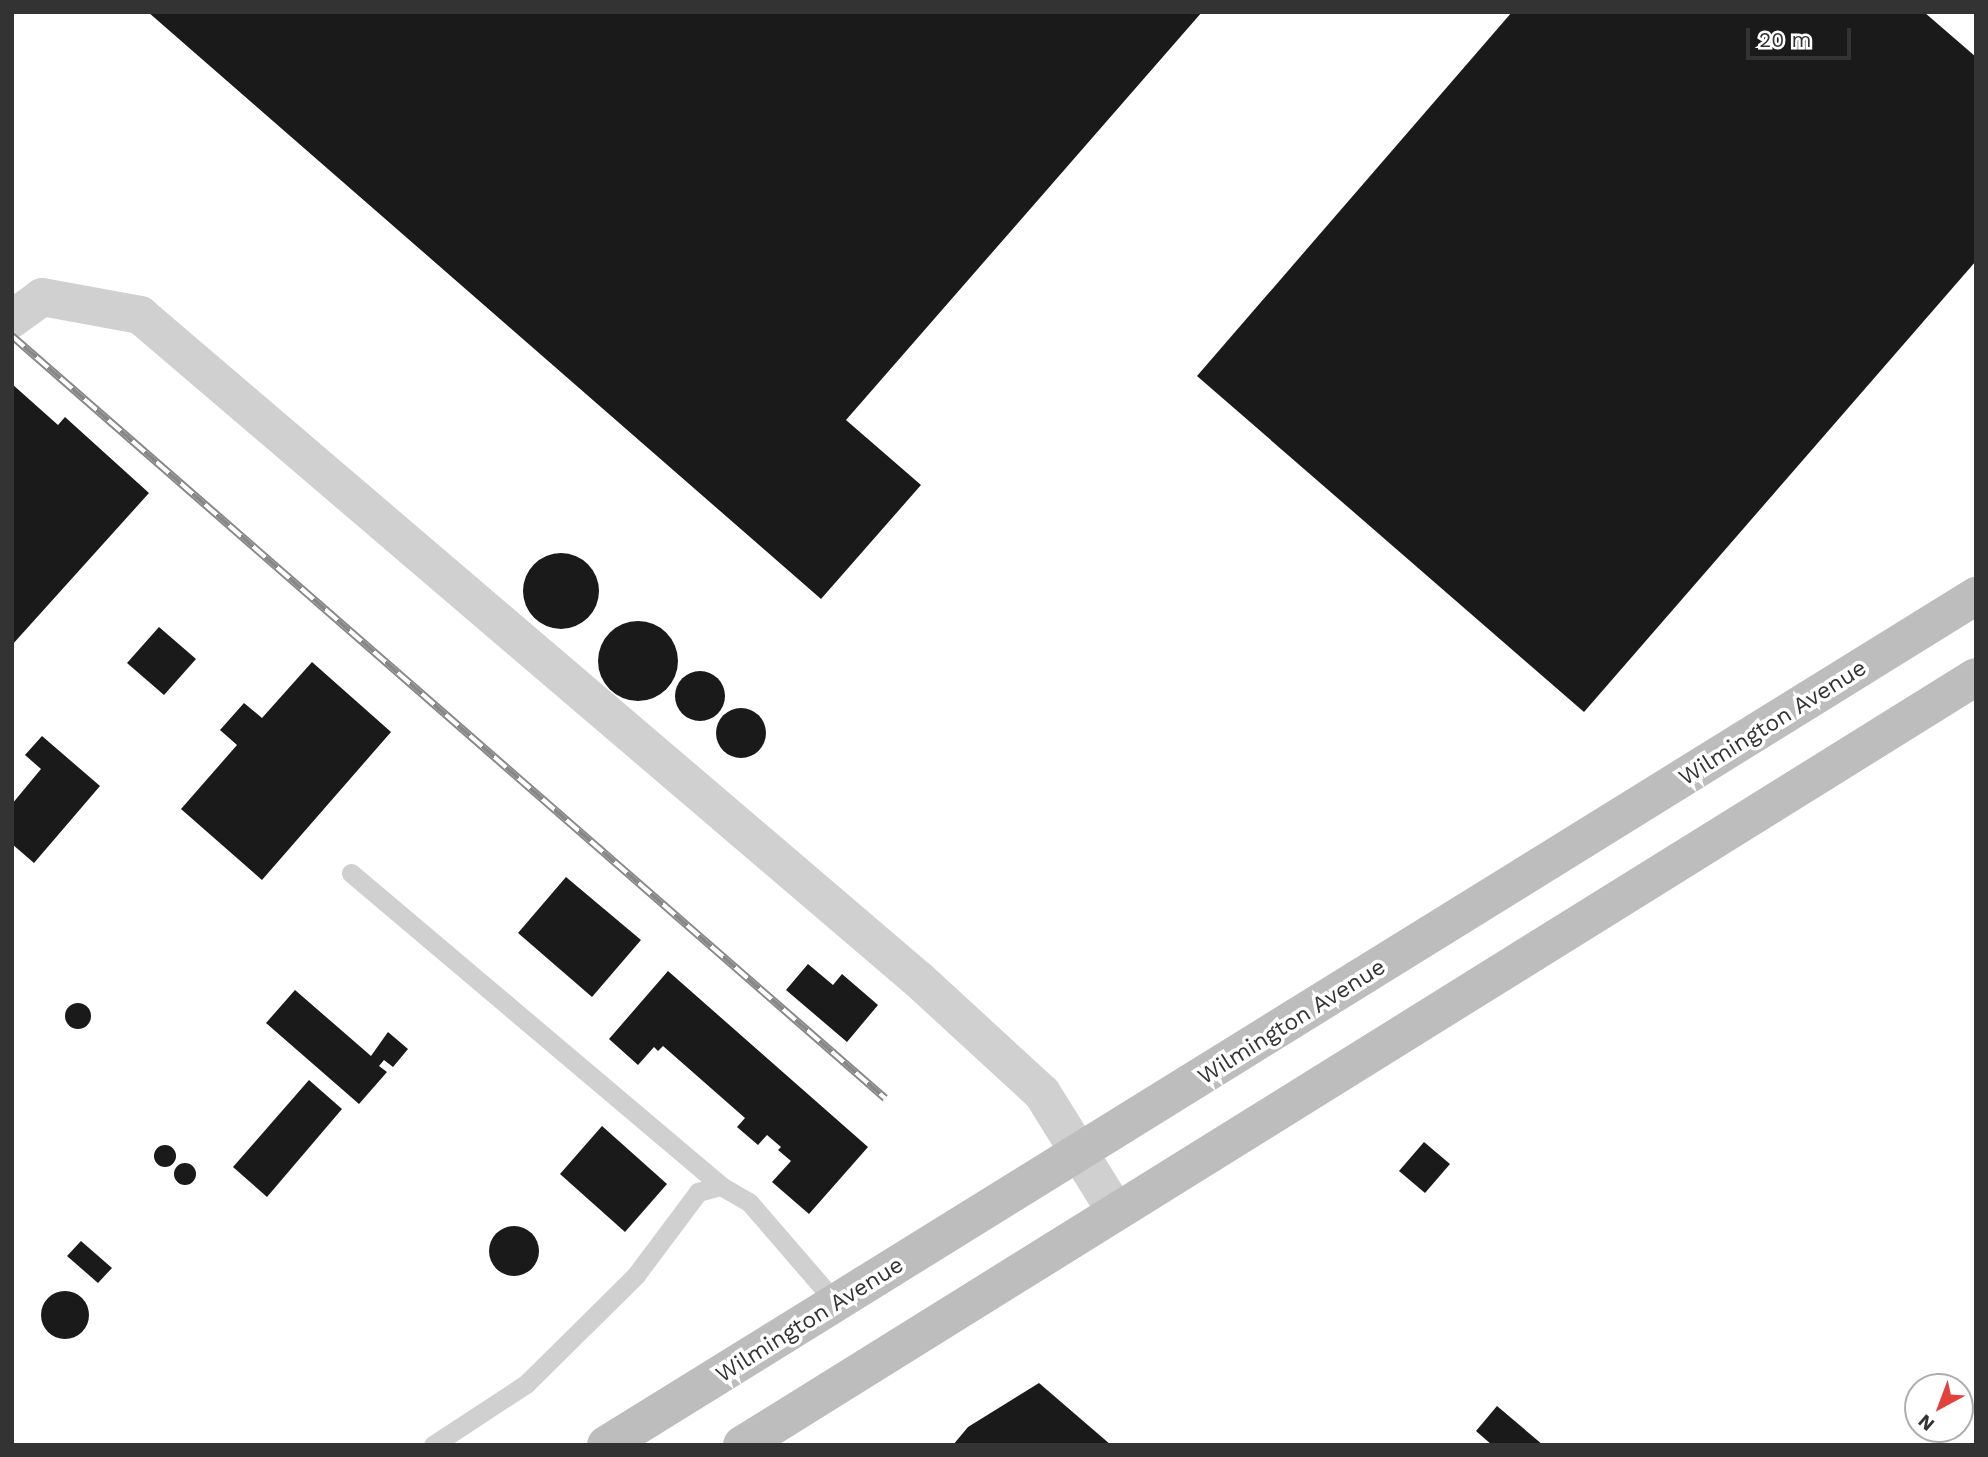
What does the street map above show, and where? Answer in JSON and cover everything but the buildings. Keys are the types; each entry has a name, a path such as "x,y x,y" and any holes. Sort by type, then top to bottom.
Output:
{"main road":[{"name":"Wilmington Avenue","path":"606,1445 1976,596"},
{"path":"742,1445 1976,677"}],"street":[{"path":"12,319 43,297 140,315 919,980 1042,1093 1116,1212"}],"lane":[{"path":"351,873 721,1186 749,1202 837,1304"},
{"path":"433,1445 526,1384 636,1275 698,1192 721,1186"}],"railway":[{"path":"12,336 885,1098"}]}
